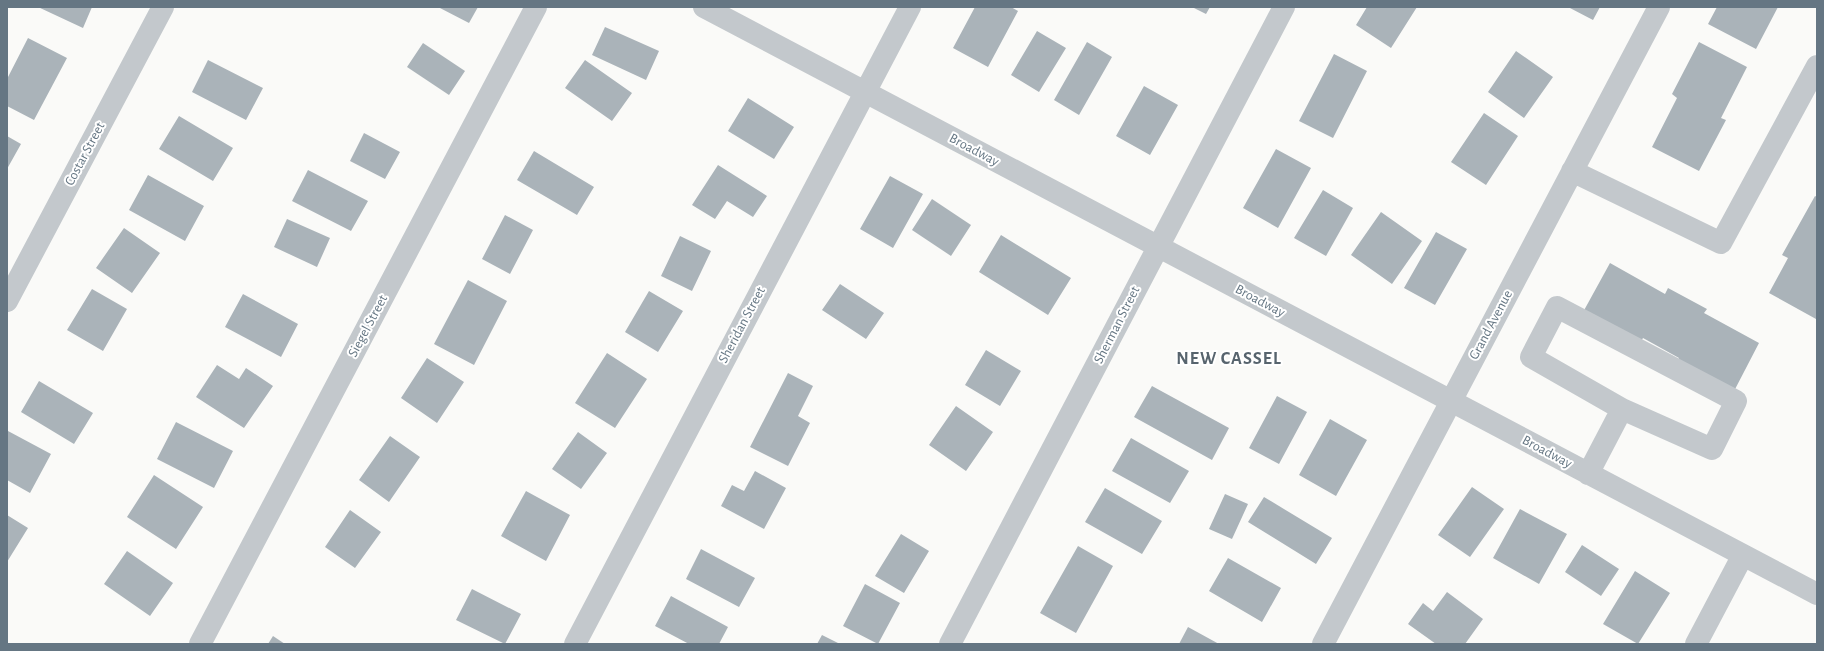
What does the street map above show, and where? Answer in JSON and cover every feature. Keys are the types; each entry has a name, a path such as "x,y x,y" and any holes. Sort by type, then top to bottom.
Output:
{"street":[{"name":"Costar Street","path":"7,301 163,7"},
{"name":"Siegel Street","path":"200,644 536,7"},
{"name":"Broadway","path":"704,7 1817,594"},
{"name":"Sheridan Street","path":"575,644 910,7"},
{"name":"Sherman Street","path":"950,644 1284,7"},
{"name":"Grand Avenue","path":"1323,644 1659,7"},
{"path":"1572,171 1721,244 1817,66"},
{"path":"1557,307 1736,401 1712,449 1622,409 1531,357 1557,307"},
{"path":"1588,474 1622,409"},
{"path":"1696,644 1744,555"}],"building":[{"path":"38,7 92,7 83,28"},
{"path":"438,7 478,7 469,23"},
{"path":"975,7 1011,7 1018,11 988,67 953,48"},
{"path":"1192,7 1210,7 1206,14"},
{"path":"1367,7 1417,7 1391,48 1356,25"},
{"path":"1568,7 1600,7 1593,20"},
{"path":"1717,7 1778,7 1756,49 1708,24"},
{"path":"605,27 659,51 646,80 592,55"},
{"path":"1037,31 1066,48 1039,92 1011,75"},
{"path":"28,38 67,58 34,120 7,106 7,79"},
{"path":"1087,42 1112,57 1079,115 1054,100"},
{"path":"1699,42 1747,67 1721,118 1726,120 1699,171 1652,147 1677,98 1672,94"},
{"path":"423,43 465,71 449,95 407,67"},
{"path":"1516,51 1553,77 1524,118 1488,92"},
{"path":"1334,54 1367,71 1333,138 1299,121"},
{"path":"208,60 263,88 246,120 192,92"},
{"path":"585,60 632,93 612,121 565,88"},
{"path":"1144,86 1178,105 1150,155 1116,136"},
{"path":"748,98 794,127 774,159 728,131"},
{"path":"1484,113 1518,136 1486,185 1451,162"},
{"path":"179,116 233,148 213,181 159,149"},
{"path":"364,133 400,152 385,179 350,161"},
{"path":"7,136 21,144 7,169"},
{"path":"1276,149 1311,168 1278,228 1243,208"},
{"path":"534,151 594,187 577,215 517,180"},
{"path":"718,165 767,196 753,217 727,201 715,219 692,205"},
{"path":"308,170 368,201 351,231 292,201"},
{"path":"148,175 204,206 185,241 129,210"},
{"path":"890,176 923,194 893,248 860,229"},
{"path":"1323,190 1353,208 1326,256 1294,238"},
{"path":"1815,196 1817,197 1816,319 1769,293 1788,258 1782,255"},
{"path":"932,199 971,225 951,256 912,230"},
{"path":"1381,212 1422,241 1392,284 1351,255"},
{"path":"505,215 533,230 510,274 482,259"},
{"path":"287,219 330,238 317,267 274,247"},
{"path":"124,228 160,253 132,293 96,268"},
{"path":"1436,232 1467,249 1435,305 1404,288"},
{"path":"1001,235 1071,278 1048,315 979,272"},
{"path":"680,236 711,251 692,291 661,276"},
{"path":"1610,263 1665,294 1668,288 1707,309 1704,313 1759,343 1732,395 1676,364 1679,358 1643,338 1639,345 1582,314"},
{"path":"468,280 507,301 474,365 434,344"},
{"path":"840,284 884,313 866,339 822,310"},
{"path":"92,289 127,309 103,351 67,330"},
{"path":"649,291 683,311 658,352 625,332"},
{"path":"243,294 298,324 281,357 225,327"},
{"path":"986,350 1021,371 1000,406 965,385"},
{"path":"607,353 647,379 615,428 575,403"},
{"path":"427,358 464,382 437,423 401,398"},
{"path":"217,365 239,379 246,368 273,386 244,428 196,397"},
{"path":"788,373 813,386 798,416 810,423 788,466 750,447"},
{"path":"39,381 93,413 74,444 21,412"},
{"path":"1152,386 1229,428 1212,460 1134,417"},
{"path":"1277,396 1307,412 1279,464 1249,448"},
{"path":"956,406 993,432 966,471 929,445"},
{"path":"1330,419 1367,440 1336,496 1299,475"},
{"path":"176,422 233,451 214,488 157,459"},
{"path":"8,431 51,454 30,493 7,480"},
{"path":"578,432 607,453 581,489 552,469"},
{"path":"390,436 420,457 389,502 359,480"},
{"path":"1131,438 1189,471 1170,503 1112,471"},
{"path":"755,471 786,488 764,529 721,506 732,485 744,491"},
{"path":"154,475 203,507 176,549 127,517"},
{"path":"1472,487 1504,509 1470,557 1438,535"},
{"path":"1105,488 1162,521 1142,554 1085,522"},
{"path":"526,491 570,515 546,561 501,536"},
{"path":"1225,494 1248,504 1232,539 1209,529"},
{"path":"1264,497 1332,538 1316,564 1248,522"},
{"path":"1520,509 1567,534 1539,584 1493,558"},
{"path":"350,510 381,532 355,568 325,547"},
{"path":"7,515 28,528 7,562"},
{"path":"901,534 929,551 904,593 875,576"},
{"path":"1582,545 1619,569 1601,596 1565,572"},
{"path":"1078,546 1113,566 1076,633 1040,613"},
{"path":"701,549 755,578 739,607 686,579"},
{"path":"127,551 173,583 150,616 104,584"},
{"path":"1228,558 1281,588 1262,622 1209,591"},
{"path":"1635,571 1670,593 1638,644 1603,624"},
{"path":"865,584 900,603 878,644 843,626"},
{"path":"472,589 521,614 505,644 456,620"},
{"path":"1447,592 1483,619 1465,644 1436,644 1408,624 1423,603 1433,611"},
{"path":"671,596 728,627 719,644 689,644 655,626"},
{"path":"1188,627 1219,644 1179,644"},
{"path":"822,635 840,644 817,644"},
{"path":"273,636 285,644 268,644"}],"district":[{"name":"NEW CASSEL","path":"1229,359"}]}
